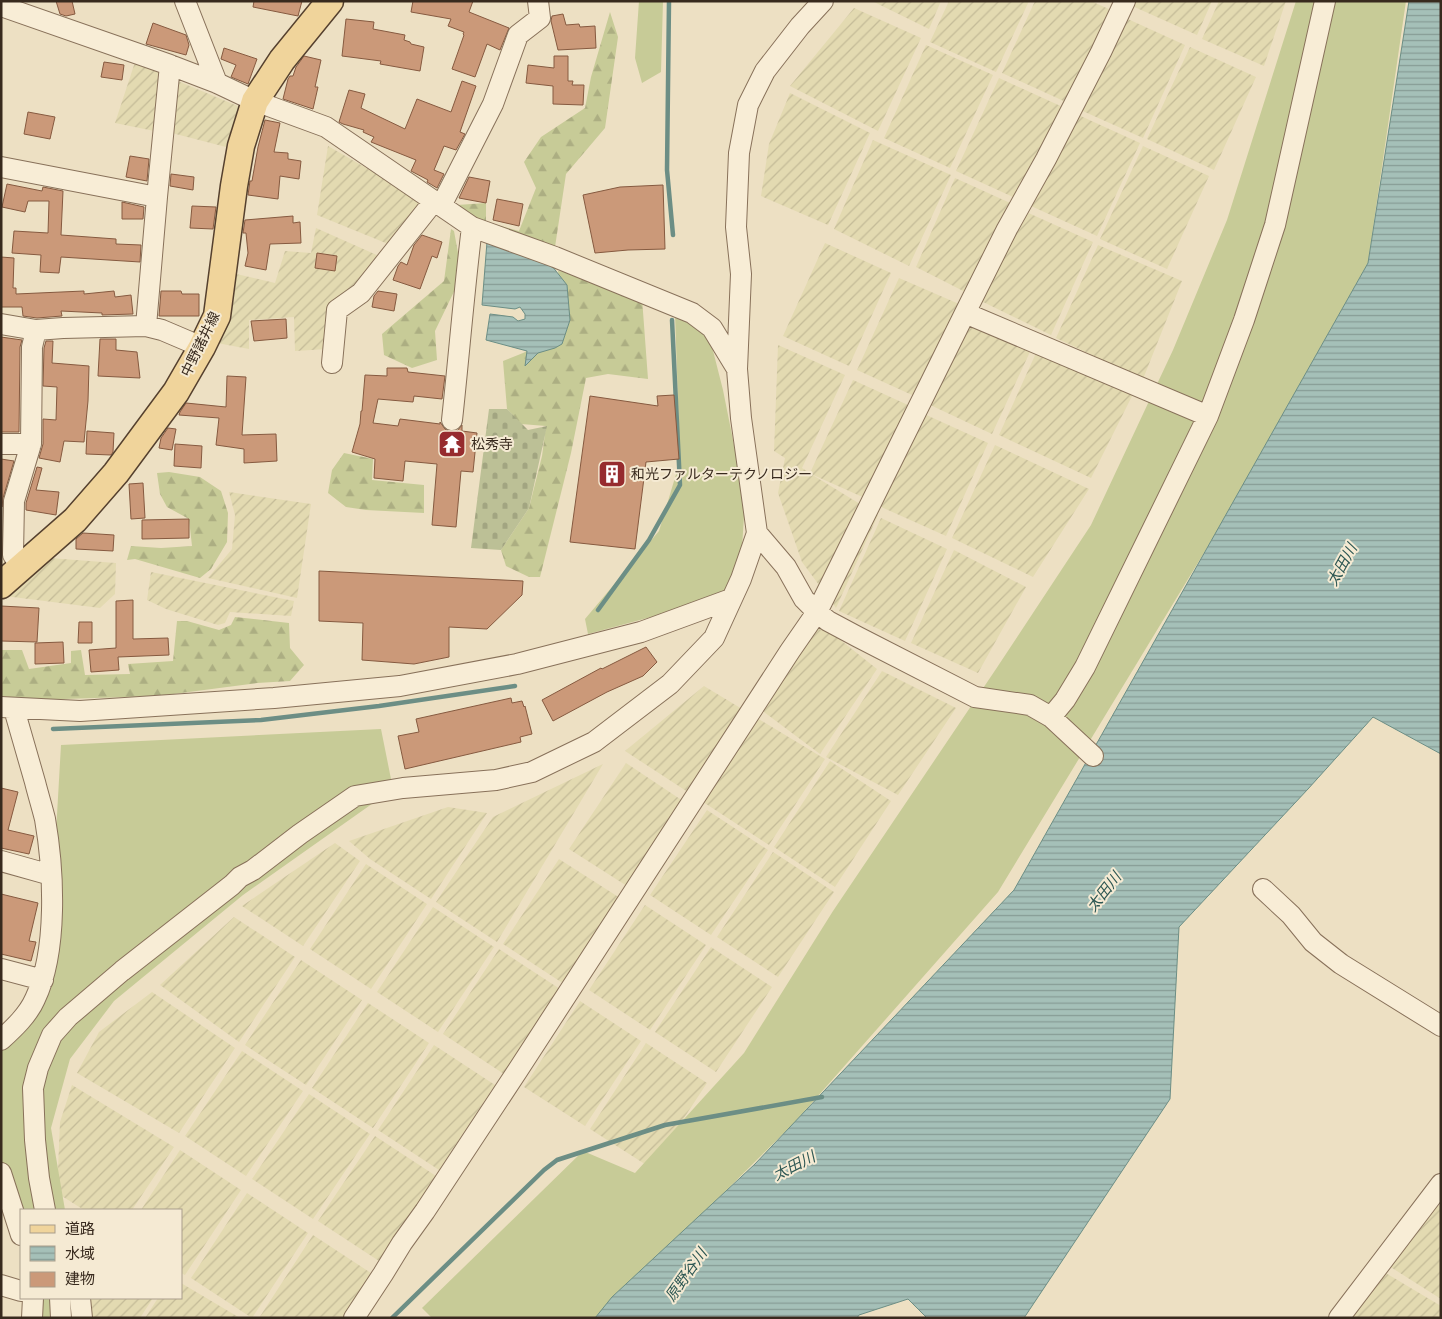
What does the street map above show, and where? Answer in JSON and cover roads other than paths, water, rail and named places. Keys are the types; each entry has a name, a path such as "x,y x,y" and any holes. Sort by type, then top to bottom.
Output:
{"main road":[{"name":"中野諸井線","path":"1,585 76,520 116,474 176,392 202,347 216,316 234,186 240,154 256,100 282,60 330,1"}],"street":[{"path":"185,1 217,83"},
{"path":"332,363 337,310 362,292 438,203 493,104 518,35 540,18 538,1"},
{"path":"45,1209 35,1140 33,1088 38,1068 52,1035 68,1017 122,971 240,877 253,870 300,834 355,796 403,788 496,780 532,772 594,742 670,684 714,638 740,579 757,533 736,369 741,274 736,227 739,153 748,105 765,71 800,26 823,1"},
{"path":"354,1318 817,612 1007,229 1055,142 1125,1"},
{"path":"1051,717 1065,700 1085,667 1208,416 1244,320 1275,225 1325,1"},
{"path":"1,6 170,65 326,128 472,227 555,257 692,313 712,328 736,369"},
{"path":"146,326 170,65"},
{"path":"1,167 157,197"},
{"path":"452,420 472,227"},
{"path":"965,313 1208,416"},
{"path":"1,324 36,330 146,326 162,330 202,347"},
{"path":"22,567 13,554 14,501 31,444 32,347 36,330"},
{"path":"1,444 31,444"},
{"path":"757,533 786,567 804,599 828,621 975,697 1030,705 1051,717 1093,756"},
{"path":"1,1040 20,1022 34,1001 43,980 49,955 52,916 51,875 44,818 8,708 80,711 274,698 400,686 517,664 641,632 731,599"},
{"path":"1,861 51,875"},
{"path":"1263,889 1291,916 1313,942 1327,953 1441,1026"},
{"path":"1,969 43,980"},
{"path":"35,1140 58,1209"},
{"path":"2,1177 20,1232"},
{"path":"1339,1318 1441,1184"},
{"path":"1,1285 20,1291"},
{"path":"32,1318 33,1299"},
{"path":"60,1299 61,1318"},
{"path":"80,1299 82,1318"}],"water":[{"path":"1409,1 1441,1 1441,754 1373,717 1179,927 1170,1099 1024,1318 927,1318 908,1299 859,1315 857,1318 595,1318 612,1297 755,1164 1014,890 1368,263"},
{"path":"487,242 552,266 567,285 570,320 562,344 538,353 525,366 527,351 486,340 490,314 513,317 518,321 525,319 525,314 520,307 515,309 482,305"}],"waterway":[{"path":"669,1 667,170 673,235"},
{"path":"598,610 649,540 680,485 672,320"},
{"path":"53,729 261,720 379,706 515,686"},
{"path":"392,1318 544,1170 557,1160 665,1125 822,1097"}],"place":[{"name":"松秀寺","path":"452,444"},
{"name":"和光ファルターテクノロジー","path":"612,474"}],"water label":[{"name":"太田川","path":"1342,565"},
{"name":"太田川","path":"1104,892"},
{"name":"太田川","path":"794,1166"},
{"name":"原野谷川","path":"686,1275"}]}
